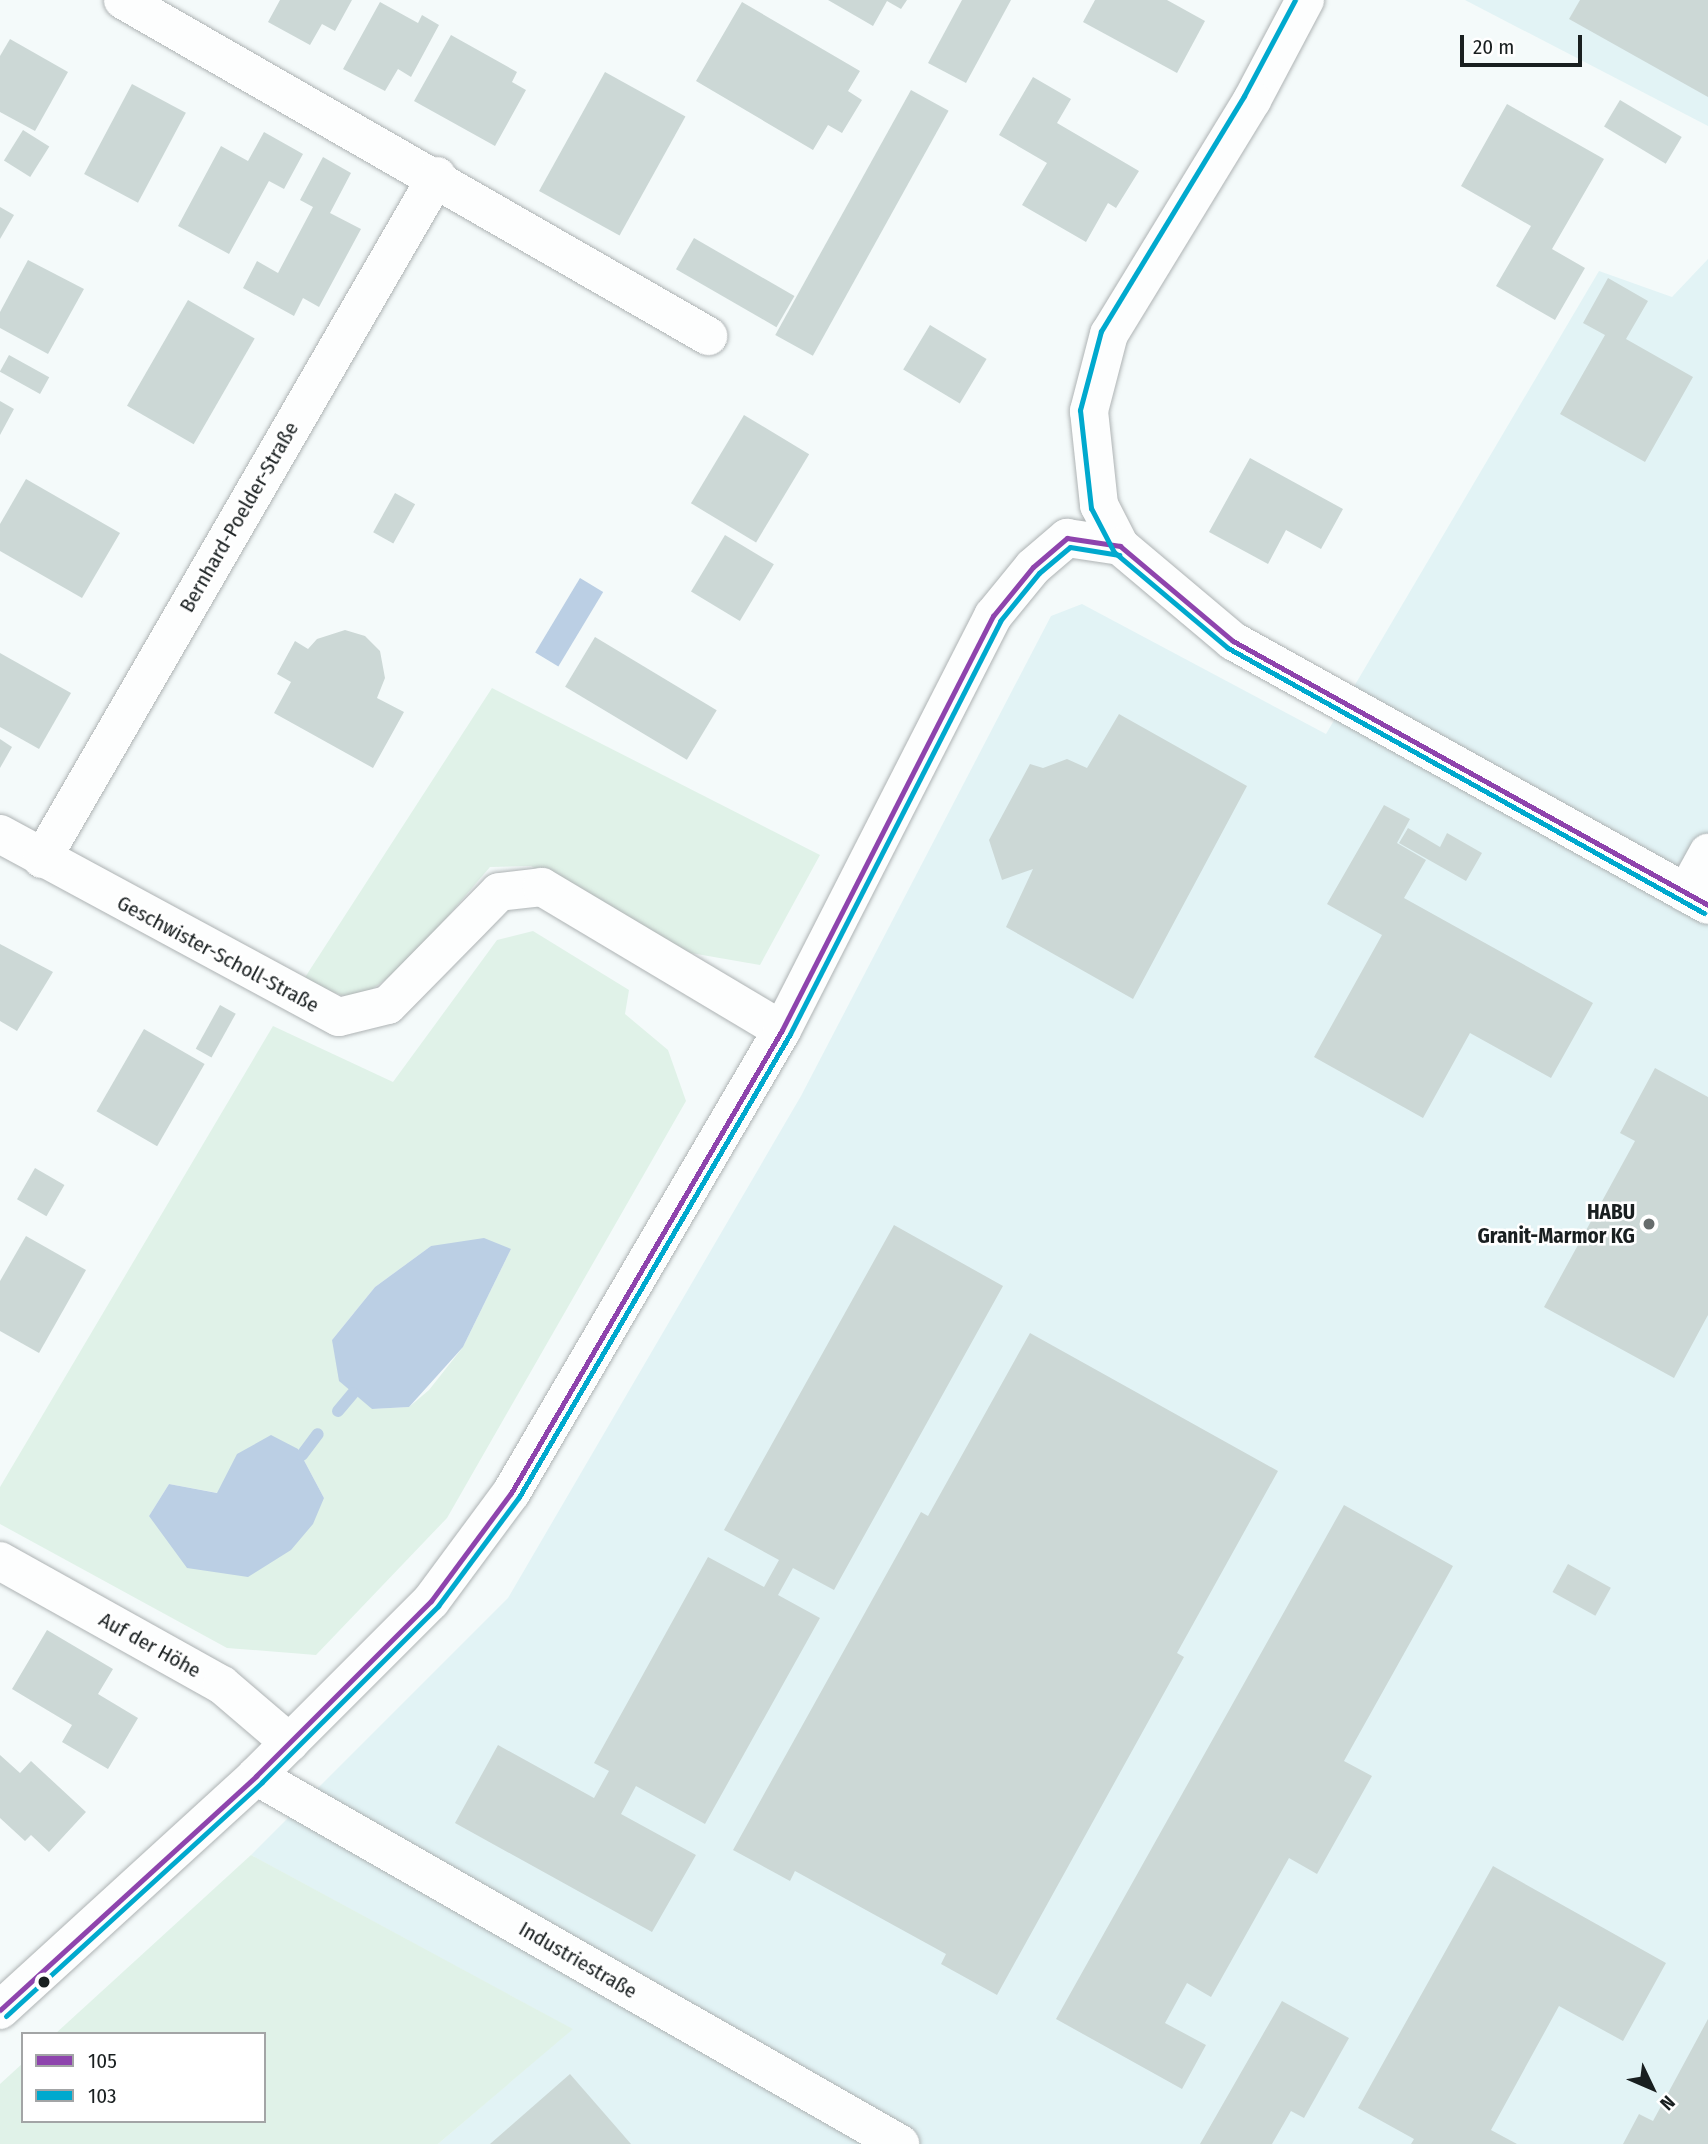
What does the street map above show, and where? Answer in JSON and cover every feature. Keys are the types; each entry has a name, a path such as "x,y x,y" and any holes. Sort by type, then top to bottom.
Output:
{"street":[{"path":"123,0 438,176 708,336"},
{"path":"1305,0 1252,100 1109,334 1089,411 1091,469 1099,505 1120,546 1233,641 1697,899 1708,853"},
{"name":"Bernhard-Poelder-Straße","path":"42,859 438,176"},
{"path":"0,2010 256,1776 431,1601 511,1493 782,1030 993,616 1034,567 1067,538 1120,546"},
{"name":"Geschwister-Scholl-Straße","path":"0,834 339,1017 388,1005 499,892 542,887 782,1030"},
{"name":"Auf der Höhe","path":"0,1561 222,1685 290,1742"},
{"name":"Industriestraße","path":"256,1776 900,2144"}],"shaded area":[{"path":"1465,0 1708,0 1708,126"},
{"path":"1708,259 1708,2144 438,2144 572,2029 251,1855 508,1598 801,1096 1051,616 1082,604 1326,734 1599,271 1672,297"}],"green space":[{"path":"492,688 820,855 760,965 685,952 531,866 490,867 407,964 357,1000 302,982"},
{"path":"533,931 629,990 625,1014 668,1050 686,1101 447,1518 316,1655 227,1648 0,1524 0,1487 273,1026 393,1082 497,940","holes":["431,1246 511,1249 463,1347 429,1390 409,1407 372,1409 332,1340 375,1287","298,1449 324,1498 149,1516 169,1484 218,1493"]},
{"path":"251,1855 573,2029 438,2144 0,2144 0,2084 21,2065 21,2123 266,2123 266,2032 57,2032"}],"water":[{"path":"580,578 603,592 558,666 535,653"},
{"path":"484,1238 511,1249 463,1347 409,1407 372,1409 339,1381 332,1340 375,1287 431,1246"},
{"path":"271,1435 298,1449 324,1498 313,1524 291,1550 248,1577 187,1568 149,1516 169,1484 217,1493 237,1454"}],"building":[{"path":"280,0 352,0 335,31 322,24 310,45 268,22"},
{"path":"828,0 907,0 901,9 887,1 873,26"},
{"path":"962,0 1011,0 966,83 928,63"},
{"path":"1095,0 1167,0 1205,21 1177,73 1083,22"},
{"path":"1580,0 1708,0 1708,97 1569,19"},
{"path":"380,2 418,23 422,15 439,25 411,77 398,69 385,91 343,69"},
{"path":"742,2 860,71 848,91 862,100 842,133 828,125 813,150 696,81"},
{"path":"451,35 517,72 512,82 526,90 495,146 414,101"},
{"path":"10,39 68,72 35,131 0,112 0,56"},
{"path":"605,72 685,117 620,236 539,191"},
{"path":"1033,77 1071,99 1057,123 1139,171 1116,208 1108,203 1086,242 1022,205 1047,163 999,135"},
{"path":"132,84 186,113 138,203 84,174"},
{"path":"911,90 949,111 813,356 775,335"},
{"path":"1620,100 1682,137 1666,164 1604,127"},
{"path":"1507,104 1604,159 1552,249 1585,268 1555,320 1496,286 1531,226 1461,186"},
{"path":"23,130 49,146 30,177 4,161"},
{"path":"264,132 303,154 284,189 269,181 229,254 178,226 221,146 248,161"},
{"path":"323,157 351,173 330,213 361,229 319,307 303,298 294,316 243,288 257,261 278,273 313,207 300,200"},
{"path":"0,207 14,215 0,239"},
{"path":"694,238 794,296 776,327 676,269"},
{"path":"28,260 84,289 48,354 0,328 0,312"},
{"path":"1608,278 1648,301 1626,339 1693,377 1645,462 1560,414 1605,335 1583,323"},
{"path":"188,300 255,338 194,444 127,406"},
{"path":"930,325 987,359 960,404 903,370"},
{"path":"9,355 49,377 40,394 0,372"},
{"path":"0,401 14,409 0,435"},
{"path":"744,415 809,454 756,542 691,503"},
{"path":"1250,458 1343,509 1321,549 1286,530 1268,564 1209,532"},
{"path":"26,479 120,533 82,598 0,551 0,524"},
{"path":"395,493 415,504 393,544 373,532"},
{"path":"725,535 774,564 740,621 691,592"},
{"path":"345,630 365,636 380,651 385,678 377,698 404,712 373,768 274,713 291,682 277,674 295,641 308,649 317,639"},
{"path":"595,637 717,710 687,760 565,687"},
{"path":"0,653 71,693 39,749 0,727"},
{"path":"1119,714 1247,786 1133,999 1006,927 1033,869 1002,880 989,840 1030,764 1043,768 1067,759 1087,768"},
{"path":"0,739 12,747 0,768"},
{"path":"1384,805 1410,819 1397,843 1426,860 1404,898 1593,1003 1551,1078 1470,1033 1423,1118 1314,1057 1382,935 1327,904"},
{"path":"1408,828 1440,847 1447,833 1482,853 1466,881 1399,843"},
{"path":"0,944 53,972 17,1031 0,1021"},
{"path":"220,1005 236,1014 212,1057 196,1049"},
{"path":"144,1029 205,1064 157,1146 96,1111"},
{"name":"HABU Granit-Marmor KG","path":"1655,1068 1708,1097 1708,1315 1674,1378 1544,1307 1635,1141 1620,1133"},
{"path":"35,1168 64,1185 46,1216 17,1199"},
{"path":"894,1225 1003,1286 834,1590 793,1568 778,1595 820,1618 705,1824 636,1786 621,1814 696,1855 652,1932 455,1823 498,1745 594,1798 609,1771 594,1763 708,1557 764,1587 779,1560 724,1530"},
{"path":"26,1236 86,1270 39,1353 0,1331 0,1281"},
{"path":"1030,1333 1278,1471 1177,1653 1184,1657 997,1995 941,1964 946,1954 795,1871 790,1881 733,1850 921,1512 928,1516"},
{"path":"1344,1505 1453,1566 1344,1761 1372,1776 1317,1874 1289,1858 1211,1997 1187,1983 1165,2023 1206,2045 1182,2089 1056,2019"},
{"path":"1568,1564 1611,1588 1595,1616 1552,1592"},
{"path":"47,1630 113,1669 98,1694 138,1718 108,1769 62,1742 72,1725 12,1689"},
{"path":"0,1755 20,1773 31,1761 86,1812 49,1852 31,1835 25,1841 0,1818"},
{"path":"1493,1866 1666,1963 1623,2041 1559,2006 1491,2130 1517,2144 1411,2144 1414,2139 1358,2108"},
{"path":"1282,2001 1349,2038 1304,2118 1291,2111 1272,2144 1200,2144"},
{"path":"1708,2019 1708,2144 1623,2144 1639,2114 1653,2121"},
{"path":"570,2074 631,2144 490,2144"}],"waterway":[{"path":"338,1411 353,1393"},
{"path":"302,1455 318,1434"}],"transit line":[{"name":"103","path":"1295,0 1244,96 1101,331 1080,410 1091,508 1114,552 1228,648 1704,913"},
{"name":"105","path":"0,2010 256,1776 431,1601 511,1493 782,1030 993,616 1033,567 1067,538 1120,546"},
{"name":"105","path":"1120,546 1233,641 1708,905"},
{"name":"103","path":"6,2016 262,1782 438,1606 519,1497 790,1034 1000,621 1039,573 1070,547 1119,555"}],"place":[{"name":"HABU Granit-Marmor KG","path":"1649,1224"}]}
